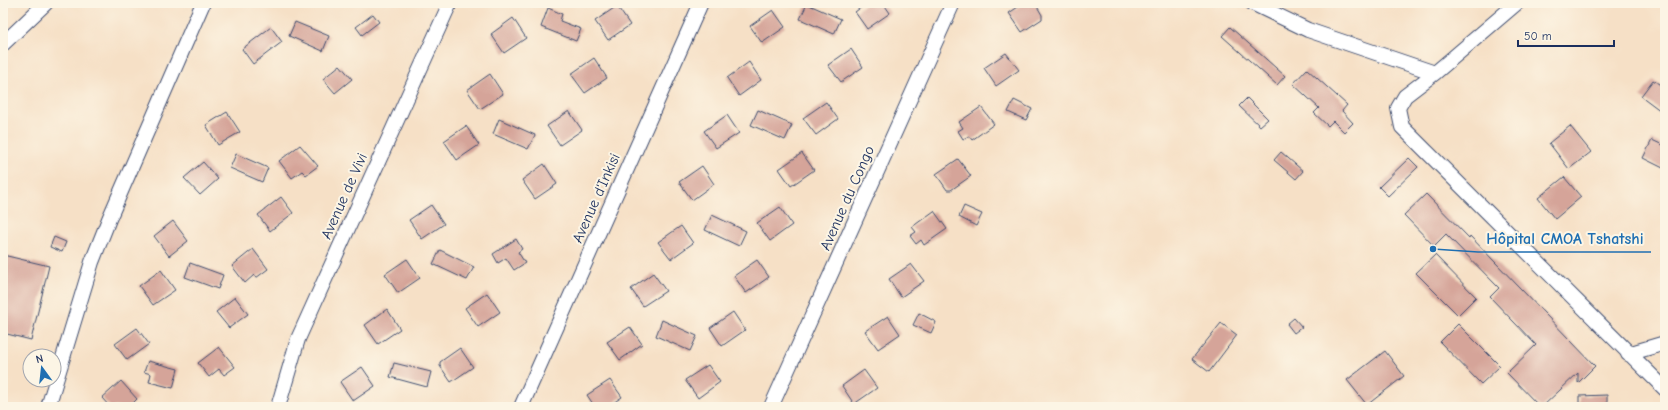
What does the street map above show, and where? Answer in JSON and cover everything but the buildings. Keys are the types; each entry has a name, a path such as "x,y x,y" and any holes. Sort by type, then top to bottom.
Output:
{"street":[{"path":"3,44 46,3"},
{"path":"48,407 92,262 109,219 203,3"},
{"name":"Avenue de Vivi","path":"278,407 298,339 450,3"},
{"name":"Avenue d'Inkisi","path":"521,407 701,3"},
{"name":"Avenue du Congo","path":"771,407 953,3"},
{"path":"1252,3 1308,30 1435,73"},
{"path":"1517,3 1435,73 1405,96 1398,108 1402,127 1665,390"},
{"path":"1628,354 1665,343"}],"place":[{"name":"Hôpital CMOA Tshatshi","path":"1433,249"}]}
